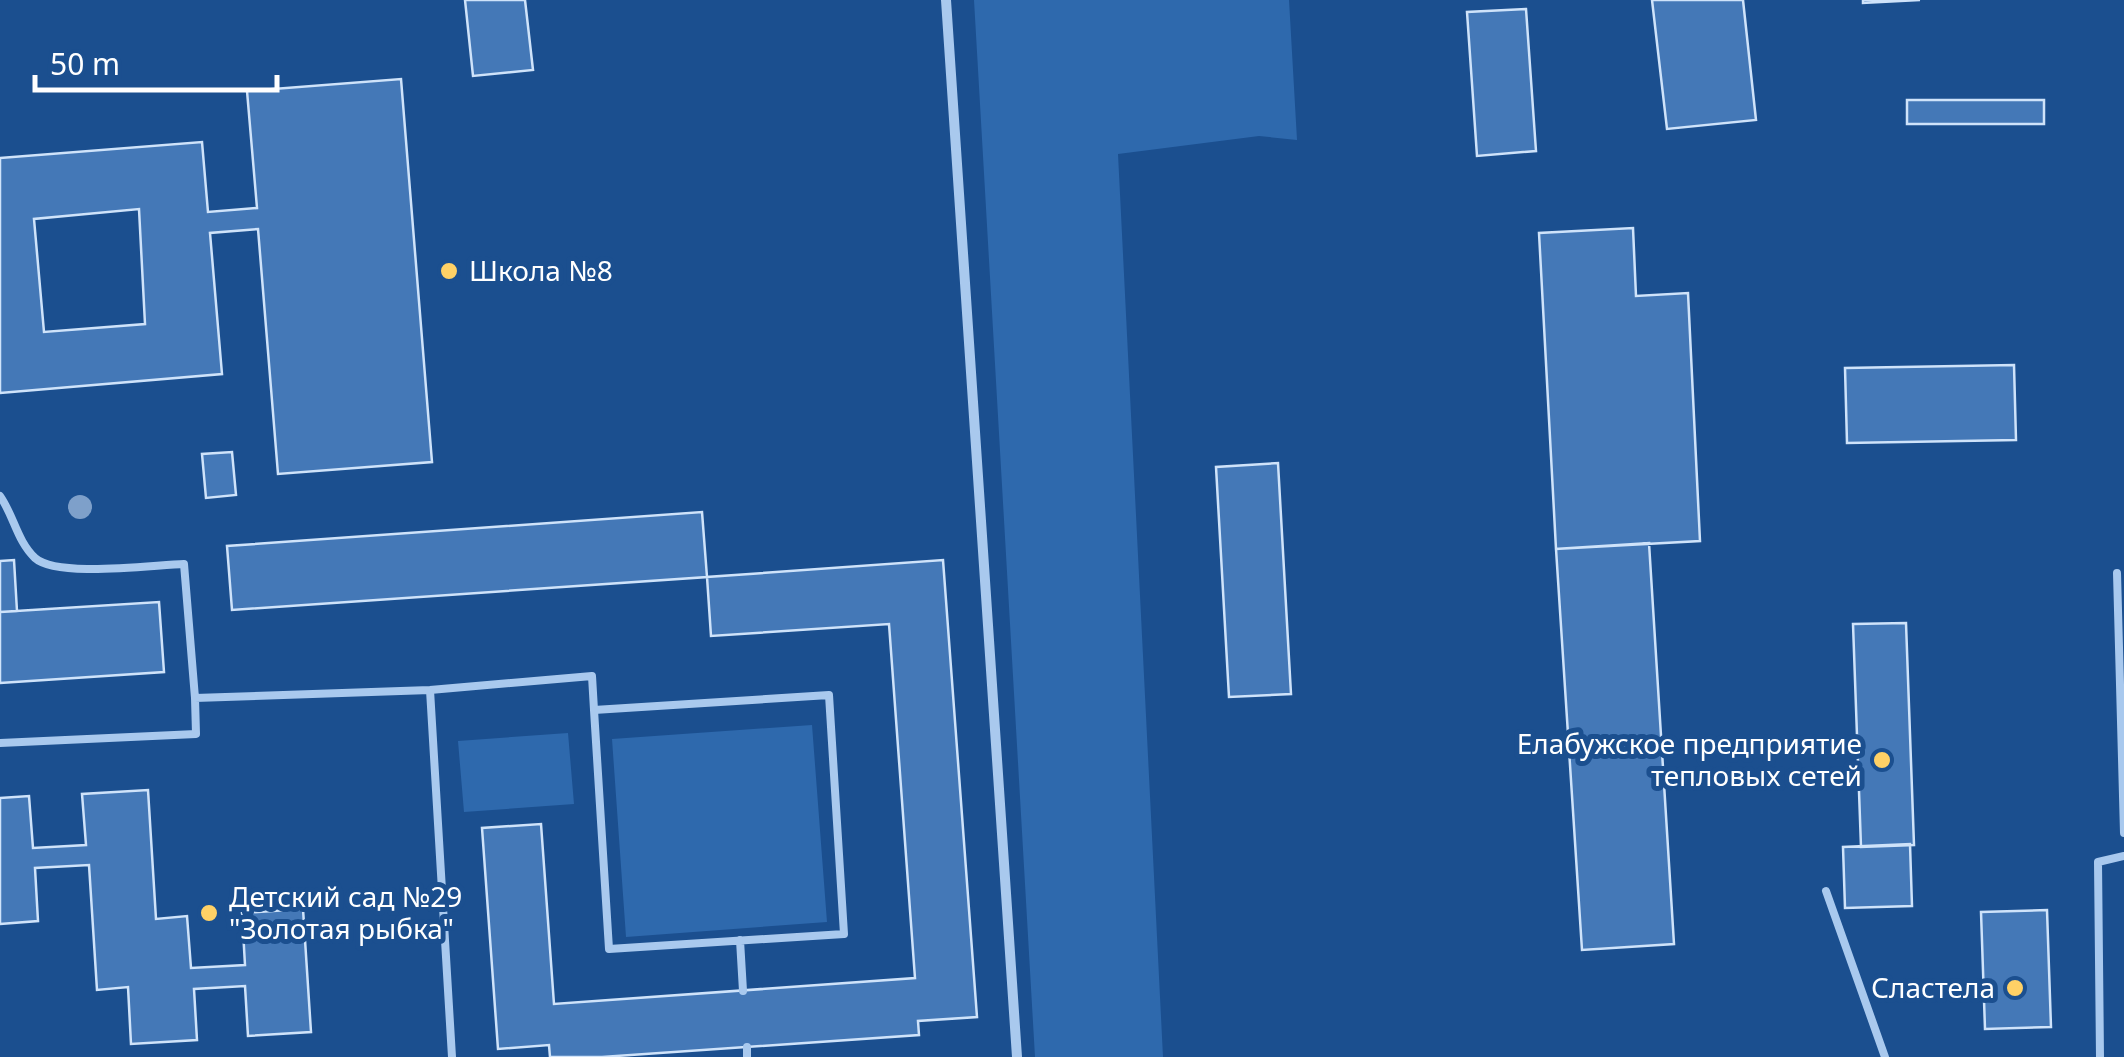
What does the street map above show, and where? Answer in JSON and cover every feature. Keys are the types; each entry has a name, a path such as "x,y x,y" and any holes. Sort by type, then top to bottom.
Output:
{"street":[{"path":"946,0 1017,1057"}],"lane":[{"path":"0,496 20,538 38,561 64,568 184,564 196,734 0,743"},
{"path":"2117,573 2124,833"},
{"path":"195,698 430,690 592,676 594,710 610,948 844,934 828,695 594,710"},
{"path":"430,690 452,1057"},
{"path":"2100,1057 2098,862 2124,856"},
{"path":"1826,892 1884,1057"},
{"path":"740,940 744,990"},
{"path":"747,1046 747,1057"}],"shaded area":[{"path":"974,0 1289,0 1297,140 1259,136 1118,154 1163,1057 1035,1057"},
{"path":"812,725 827,922 626,937 612,739"},
{"path":"568,733 574,804 464,812 458,741"}],"building":[{"path":"465,0 525,0 533,70 473,76"},
{"path":"1652,0 1743,0 1756,120 1667,129"},
{"path":"1863,0 1920,0 1863,3"},
{"path":"1526,9 1536,151 1477,156 1467,12"},
{"path":"401,79 432,462 278,474 258,229 210,233 222,374 0,393 0,158 202,142 208,212 257,208 247,91","holes":["139,209 145,324 44,332 34,219"]},
{"path":"1907,100 2044,100 2044,124 1907,124"},
{"path":"1633,228 1636,296 1688,293 1700,541 1556,549 1539,233"},
{"path":"2014,365 2016,440 1847,443 1845,368"},
{"path":"232,452 236,495 206,498 202,454"},
{"path":"1278,463 1291,694 1229,697 1216,467"},
{"path":"702,512 707,577 232,610 227,546"},
{"path":"1649,543 1674,944 1582,950 1556,549"},
{"path":"14,560 17,611 0,612 0,561"},
{"path":"943,560 977,1017 918,1021 919,1035 602,1057 550,1057 549,1045 498,1049 482,828 541,824 554,1004 915,978 889,624 711,636 707,577"},
{"path":"159,602 164,672 0,683 0,612"},
{"path":"1906,623 1914,845 1861,847 1853,624"},
{"path":"148,790 156,919 187,916 191,968 245,965 242,913 303,909 311,1032 248,1036 245,986 194,989 197,1040 131,1044 128,987 97,990 89,865 35,868 38,921 0,924 0,798 29,796 33,848 86,845 82,794"},
{"path":"1910,844 1912,906 1845,908 1843,847"},
{"path":"2047,910 2051,1027 1985,1029 1981,912"}],"place":[{"name":"Школа №8","path":"449,271"},
{"name":"Елабужское предприятие тепловых сетей","path":"1882,760"},
{"name":"Детский сад №29 \"Золотая рыбка\"","path":"209,913"},
{"name":"Сластела","path":"2015,988"}]}
